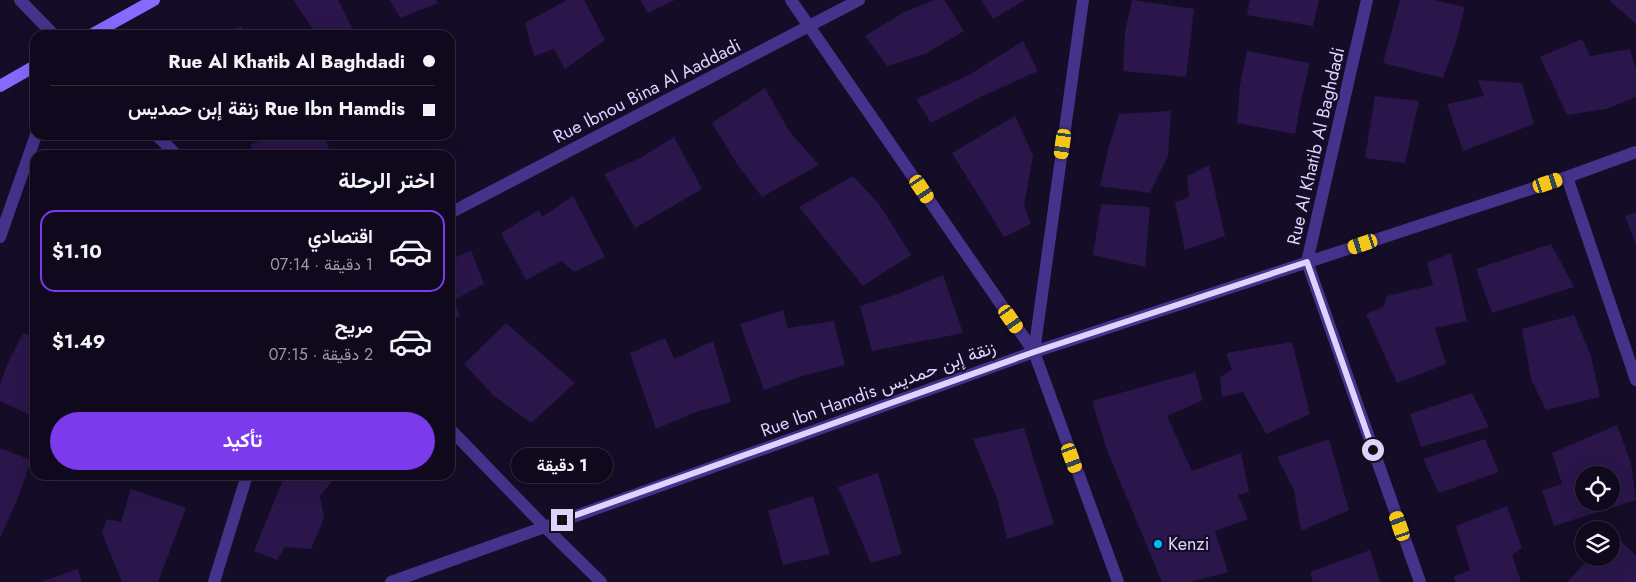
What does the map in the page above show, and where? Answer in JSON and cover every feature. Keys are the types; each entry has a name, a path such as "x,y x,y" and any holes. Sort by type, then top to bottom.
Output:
{"main road":[{"path":"100,30 154,0"},
{"path":"0,86 30,69"}],"street":[{"path":"20,0 49,30"},
{"path":"791,0 1034,352 1118,582"},
{"name":"Rue Ibnou Bina Al Aaddadi","path":"455,210 859,0"},
{"path":"1034,352 1084,0"},
{"name":"Rue Al Khatib Al Baghdadi","path":"1367,0 1307,262 1420,582"},
{"path":"161,140 172,150"},
{"path":"0,237 30,152"},
{"name":"Rue Ibn Hamdis زنقة إبن حمديس","path":"391,582 1034,352 1567,177 1636,152"},
{"path":"1567,177 1636,380"},
{"path":"455,434 544,527 601,582"},
{"path":"214,582 245,480"}],"building":[{"path":"293,0 338,0 353,30 314,30"},
{"path":"390,0 436,0 438,3 400,18"},
{"path":"567,0 584,0 605,40 565,69 554,49 534,56 525,23"},
{"path":"640,0 675,0 648,13"},
{"path":"935,0 944,0 964,31 925,54 887,66 865,36 904,12"},
{"path":"981,0 1025,0 993,19"},
{"path":"1132,0 1194,9 1186,77 1123,71 1125,32"},
{"path":"1250,0 1319,0 1313,26 1247,15"},
{"path":"1400,0 1434,0 1465,7 1456,42 1443,78 1383,63"},
{"path":"1609,0 1636,0 1636,24"},
{"path":"241,26 243,30 230,30"},
{"path":"1582,39 1590,56 1630,49 1636,69 1636,97 1606,109 1567,115 1540,57"},
{"path":"1023,41 1038,71 983,96 931,123 916,99 969,75"},
{"path":"1247,51 1310,63 1295,134 1237,123 1240,85"},
{"path":"1478,80 1522,83 1534,124 1463,151 1447,104 1484,96"},
{"path":"765,88 789,131 819,165 762,197 737,164 712,123"},
{"path":"1375,96 1419,101 1405,163 1365,158"},
{"path":"1171,111 1168,156 1150,193 1100,186 1109,146 1119,114"},
{"path":"1015,116 1033,155 1024,206 1031,224 1004,237 952,153"},
{"path":"674,137 702,189 635,228 604,174 640,158"},
{"path":"262,140 326,140 330,150 253,150 250,145"},
{"path":"1209,165 1225,236 1185,250 1175,202 1189,197 1187,176"},
{"path":"853,176 879,204 911,255 863,286 799,207"},
{"path":"573,196 605,257 574,272 562,261 526,280 501,233 539,210 542,217"},
{"path":"1101,204 1150,207 1145,267 1093,255"},
{"path":"1636,212 1636,245 1625,216"},
{"path":"1551,244 1574,287 1492,313 1476,269"},
{"path":"471,250 484,284 455,299 455,258"},
{"path":"1451,253 1467,321 1435,328 1446,364 1397,383 1366,314 1383,307 1387,296 1433,285 1427,263"},
{"path":"943,275 963,333 872,351 860,306 898,294"},
{"path":"455,303 460,316 455,318"},
{"path":"783,310 788,328 834,321 845,365 802,376 764,390 740,324"},
{"path":"1574,315 1591,356 1600,397 1546,410 1531,379 1522,329"},
{"path":"506,323 575,383 531,423 494,396 464,364"},
{"path":"23,333 30,335 30,415 0,401 0,384"},
{"path":"665,338 674,359 713,341 731,402 696,412 656,429 630,353"},
{"path":"1292,342 1310,414 1266,434 1243,392 1222,397 1220,377 1232,370 1226,353"},
{"path":"1195,372 1203,400 1167,416 1192,471 1241,453 1249,492 1238,495 1248,519 1215,531 1228,572 1190,582 1162,582 1107,450 1092,401"},
{"path":"1472,393 1489,427 1421,447 1410,414"},
{"path":"1617,425 1631,463 1636,500 1620,505 1620,466 1575,466 1575,511 1601,511 1554,526 1542,490 1562,484 1552,453"},
{"path":"1024,428 1054,524 1007,539 997,498 973,439"},
{"path":"1329,439 1349,510 1301,531 1294,490 1277,457"},
{"path":"1485,439 1499,472 1439,493 1423,459"},
{"path":"0,448 30,460 30,463 18,498 0,538"},
{"path":"878,473 902,554 871,563 838,487"},
{"path":"283,480 333,480 320,496 324,518 311,549 285,547 277,560 254,551"},
{"path":"131,489 186,508 158,582 122,582 102,533 107,519 121,522"},
{"path":"813,496 830,554 783,565 768,511"},
{"path":"1507,506 1522,548 1512,555 1521,582 1456,582 1453,577 1470,570 1456,526"},
{"path":"1620,540 1636,555 1636,582 1567,582 1582,566 1620,566"},
{"path":"1370,550 1380,582 1313,582 1310,572"},
{"path":"78,569 82,582 40,582"}],"place":[{"name":"Kenzi","path":"1158,544"}],"route":[{"path":"562,520 1034,352 1307,262 1373,450"}]}
